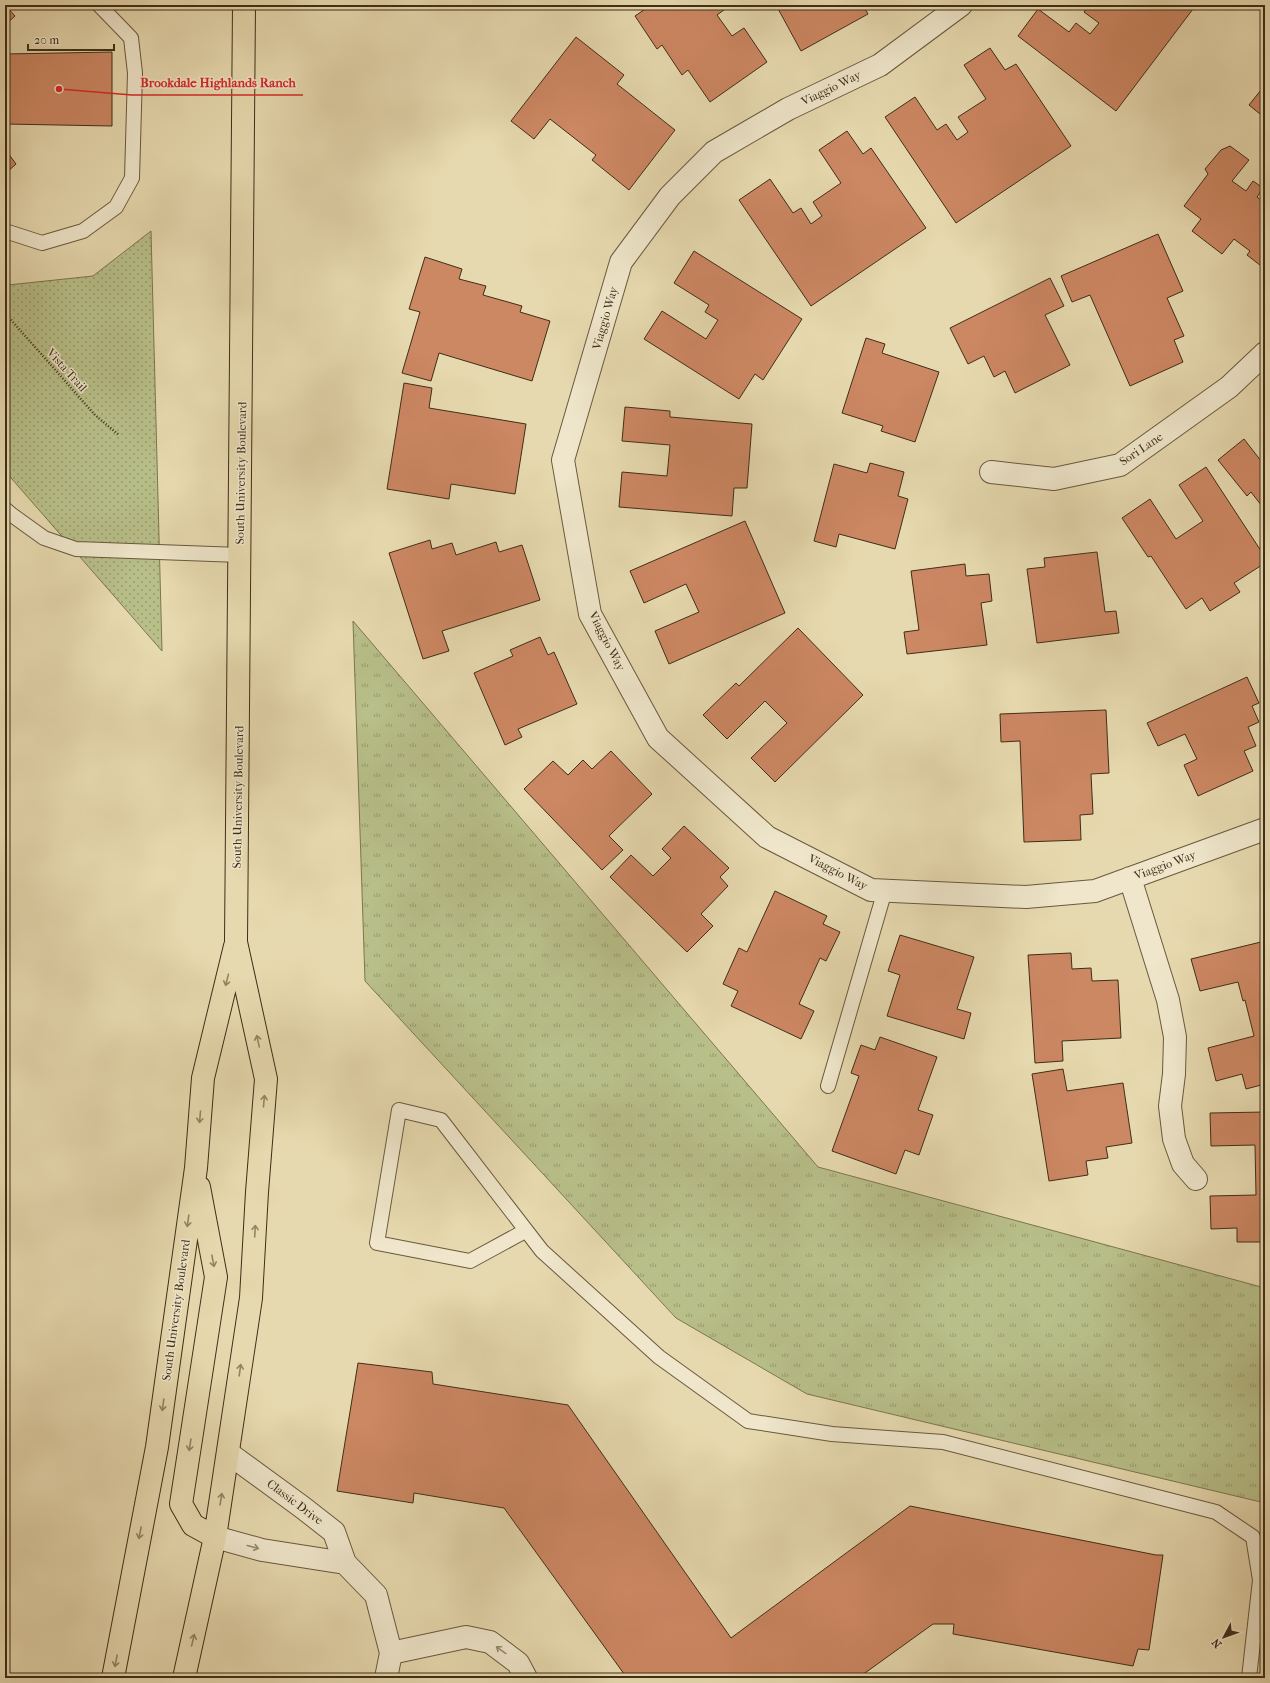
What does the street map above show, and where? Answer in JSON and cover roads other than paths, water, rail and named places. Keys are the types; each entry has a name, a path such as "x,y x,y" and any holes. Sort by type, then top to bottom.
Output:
{"main road":[{"name":"South University Boulevard","path":"184,1678 215,1537 251,1298 257,1192 266,1080 236,942 244,5"},
{"name":"South University Boulevard","path":"113,1678 157,1447 196,1168 203,1078 236,942"},
{"path":"196,1168 216,1277 181,1504 193,1525 215,1537"}],"street":[{"name":"Viaggio Way","path":"961,5 880,65 788,109 714,152 670,196 621,262 564,460 590,614 658,738 767,837 871,890 1026,897 1095,891 1265,829"},
{"name":"Sori Lane","path":"991,472 1054,479 1120,465 1230,387 1265,354"},
{"path":"1130,878 1168,1000 1175,1037 1174,1074 1170,1106 1174,1139 1183,1164 1196,1179"},
{"name":"Classic Drive","path":"228,1453 334,1532 344,1563 376,1595 391,1653 386,1678"},
{"path":"215,1537 262,1550 344,1563"},
{"path":"391,1653 466,1637 490,1642 518,1663 526,1678"}],"lane":[{"path":"5,231 42,243 83,231 116,207 132,178 135,73 131,38 99,5"},
{"path":"5,509 44,538 76,549 240,556"},
{"path":"828,1086 884,890"},
{"path":"525,1231 470,1261 377,1243 399,1110 441,1120 525,1231 542,1251 659,1357 748,1422 832,1434 943,1442 1216,1512 1253,1538 1260,1580 1249,1678"}],"place":[{"name":"Brookdale Highlands Ranch","path":"59,89"}]}
